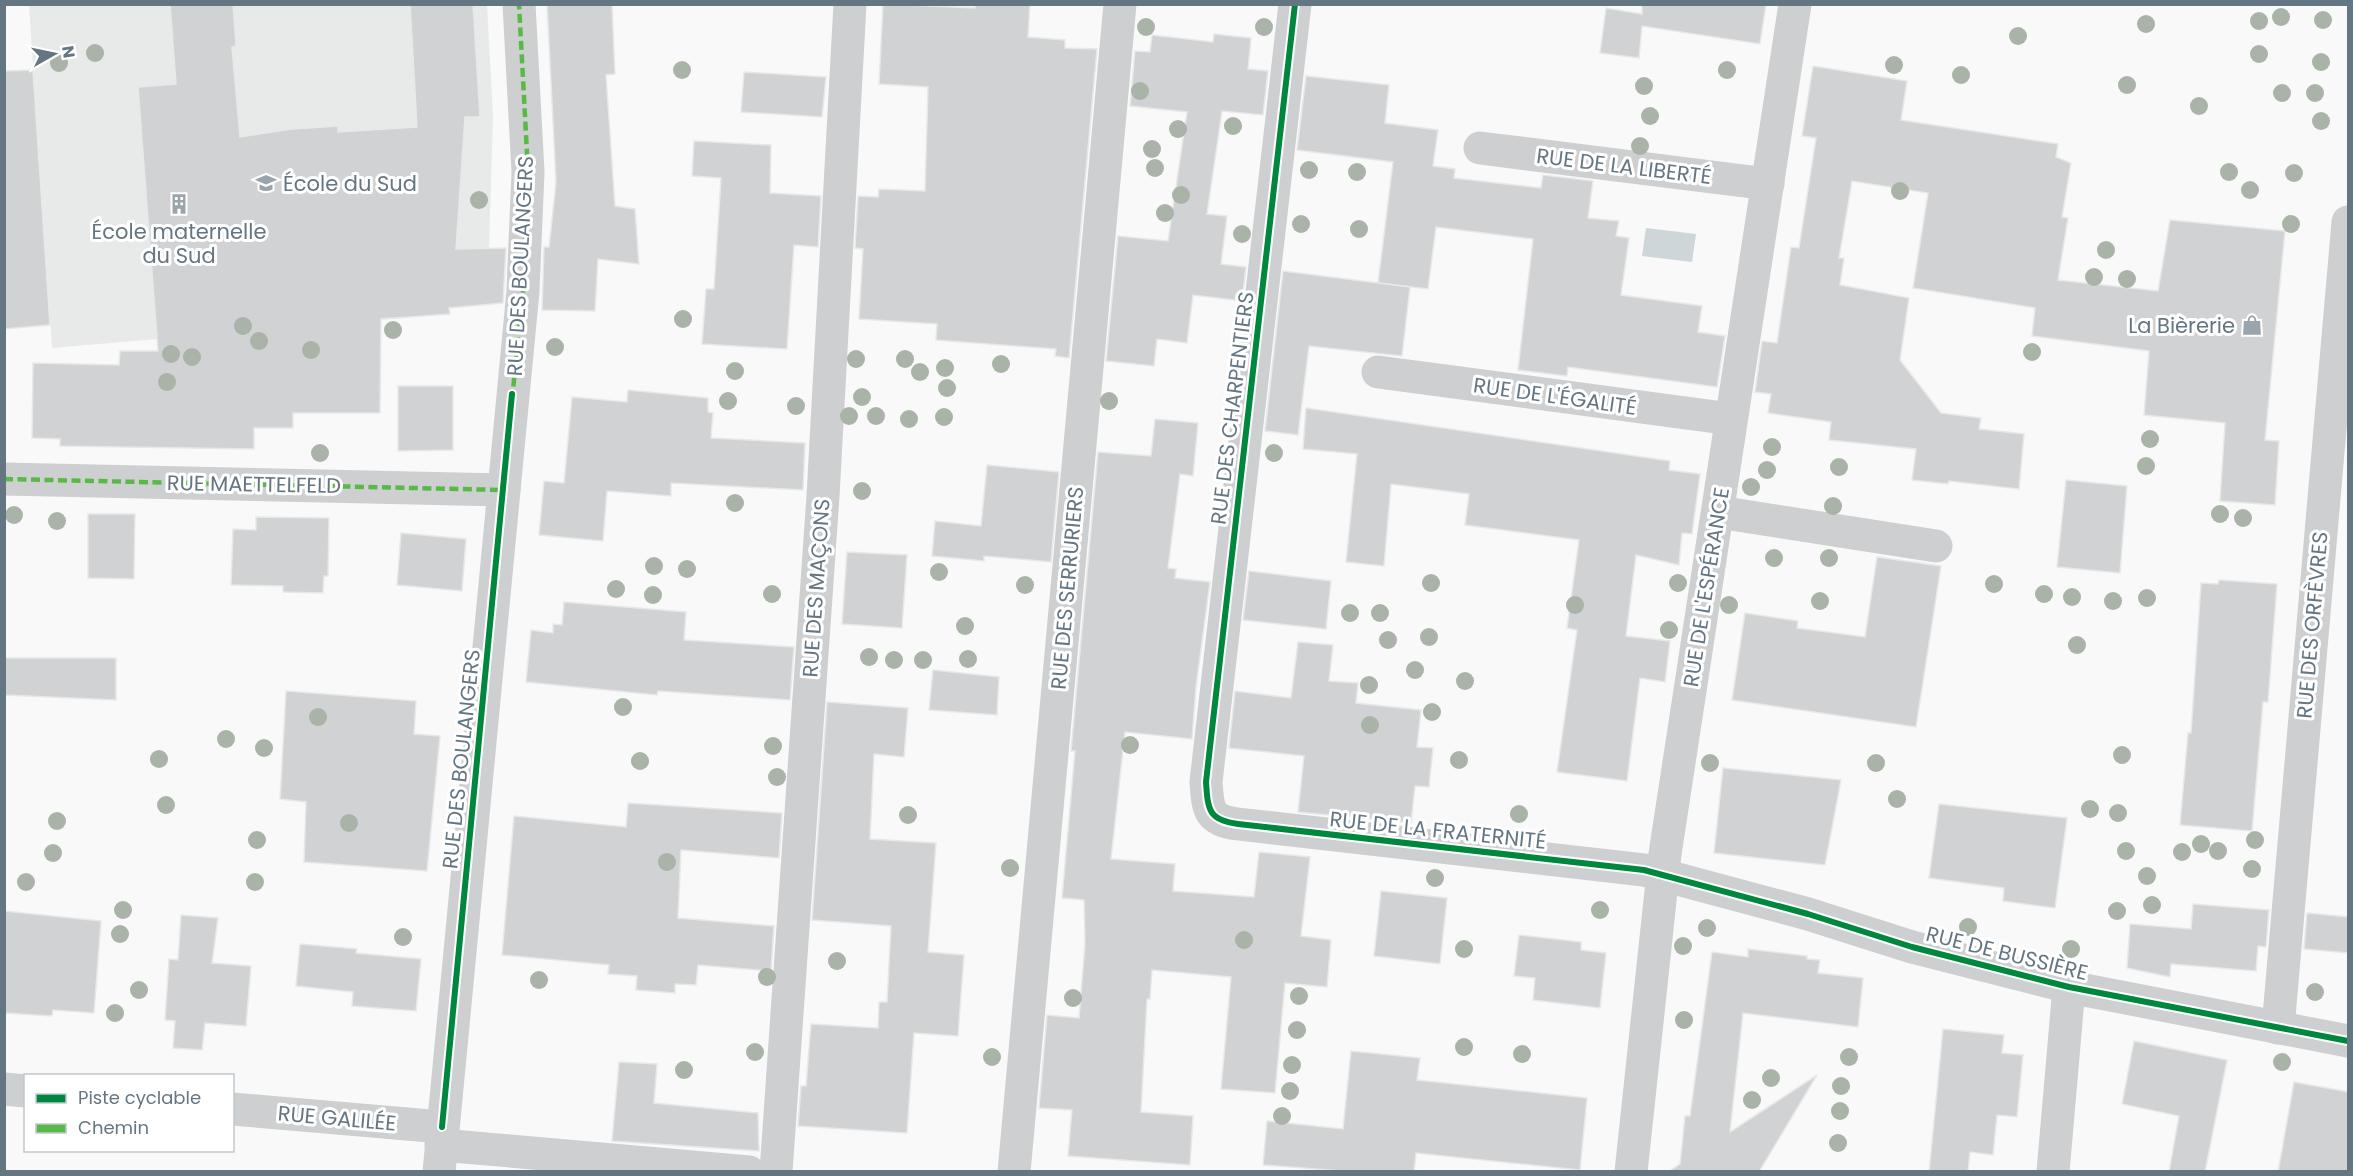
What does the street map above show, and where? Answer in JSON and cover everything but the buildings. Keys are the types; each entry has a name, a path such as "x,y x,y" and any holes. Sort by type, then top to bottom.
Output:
{"street":[{"name":"RUE DES BOULANGERS","path":"440,1148 527,227 527,121 519,4"},
{"name":"RUE DES MAÇONS","path":"776,1172 823,496 850,4"},
{"name":"RUE DES SERRURIERS","path":"1014,1172 1120,4"},
{"name":"RUE DES CHARPENTIERS","path":"1211,814 1207,802 1206,782 1295,4"},
{"name":"RUE DE L'ESPÉRANCE","path":"1631,1172 1663,874 1795,4"},
{"name":"RUE DE LA LIBERTÉ","path":"1480,148 1768,184"},
{"name":"RUE DES ORFÈVRES","path":"2278,1028 2349,222"},
{"name":"RUE DE L'ÉGALITÉ","path":"1378,372 1731,419"},
{"name":"RUE MAETTELFELD","path":"4,479 504,489"},
{"path":"1718,512 1936,546"},
{"name":"RUE DE LA FRATERNITÉ","path":"1211,814 1222,822 1663,874"},
{"name":"RUE DE BUSSIÈRE","path":"1663,874 1912,947 2069,987 2349,1041"},
{"path":"2053,1172 2069,987"},
{"path":"4,1089 24,1091"},
{"name":"RUE GALILÉE","path":"234,1109 440,1148 749,1172"}],"shaded area":[{"name":"École du Sud","path":"29,5 487,5 493,116 489,249 483,305 449,308 450,314 52,348"},
{"path":"1646,228 1696,234 1692,262 1642,256"}],"marked path":[{"path":"512,400 523,291 528,172 519,4"},
{"path":"4,479 504,490 505,486"}],"cycle path":[{"path":"1295,4 1206,782 1209,807 1215,816 1221,820 1238,824 1644,870 1808,914 1912,947 2069,987 2348,1041"},
{"path":"442,1127 512,394"}],"place":[{"name":"École du Sud","path":"266,183"},
{"name":"École maternelle du Sud","path":"179,204"},
{"name":"La Bièrerie","path":"2252,325"}]}
